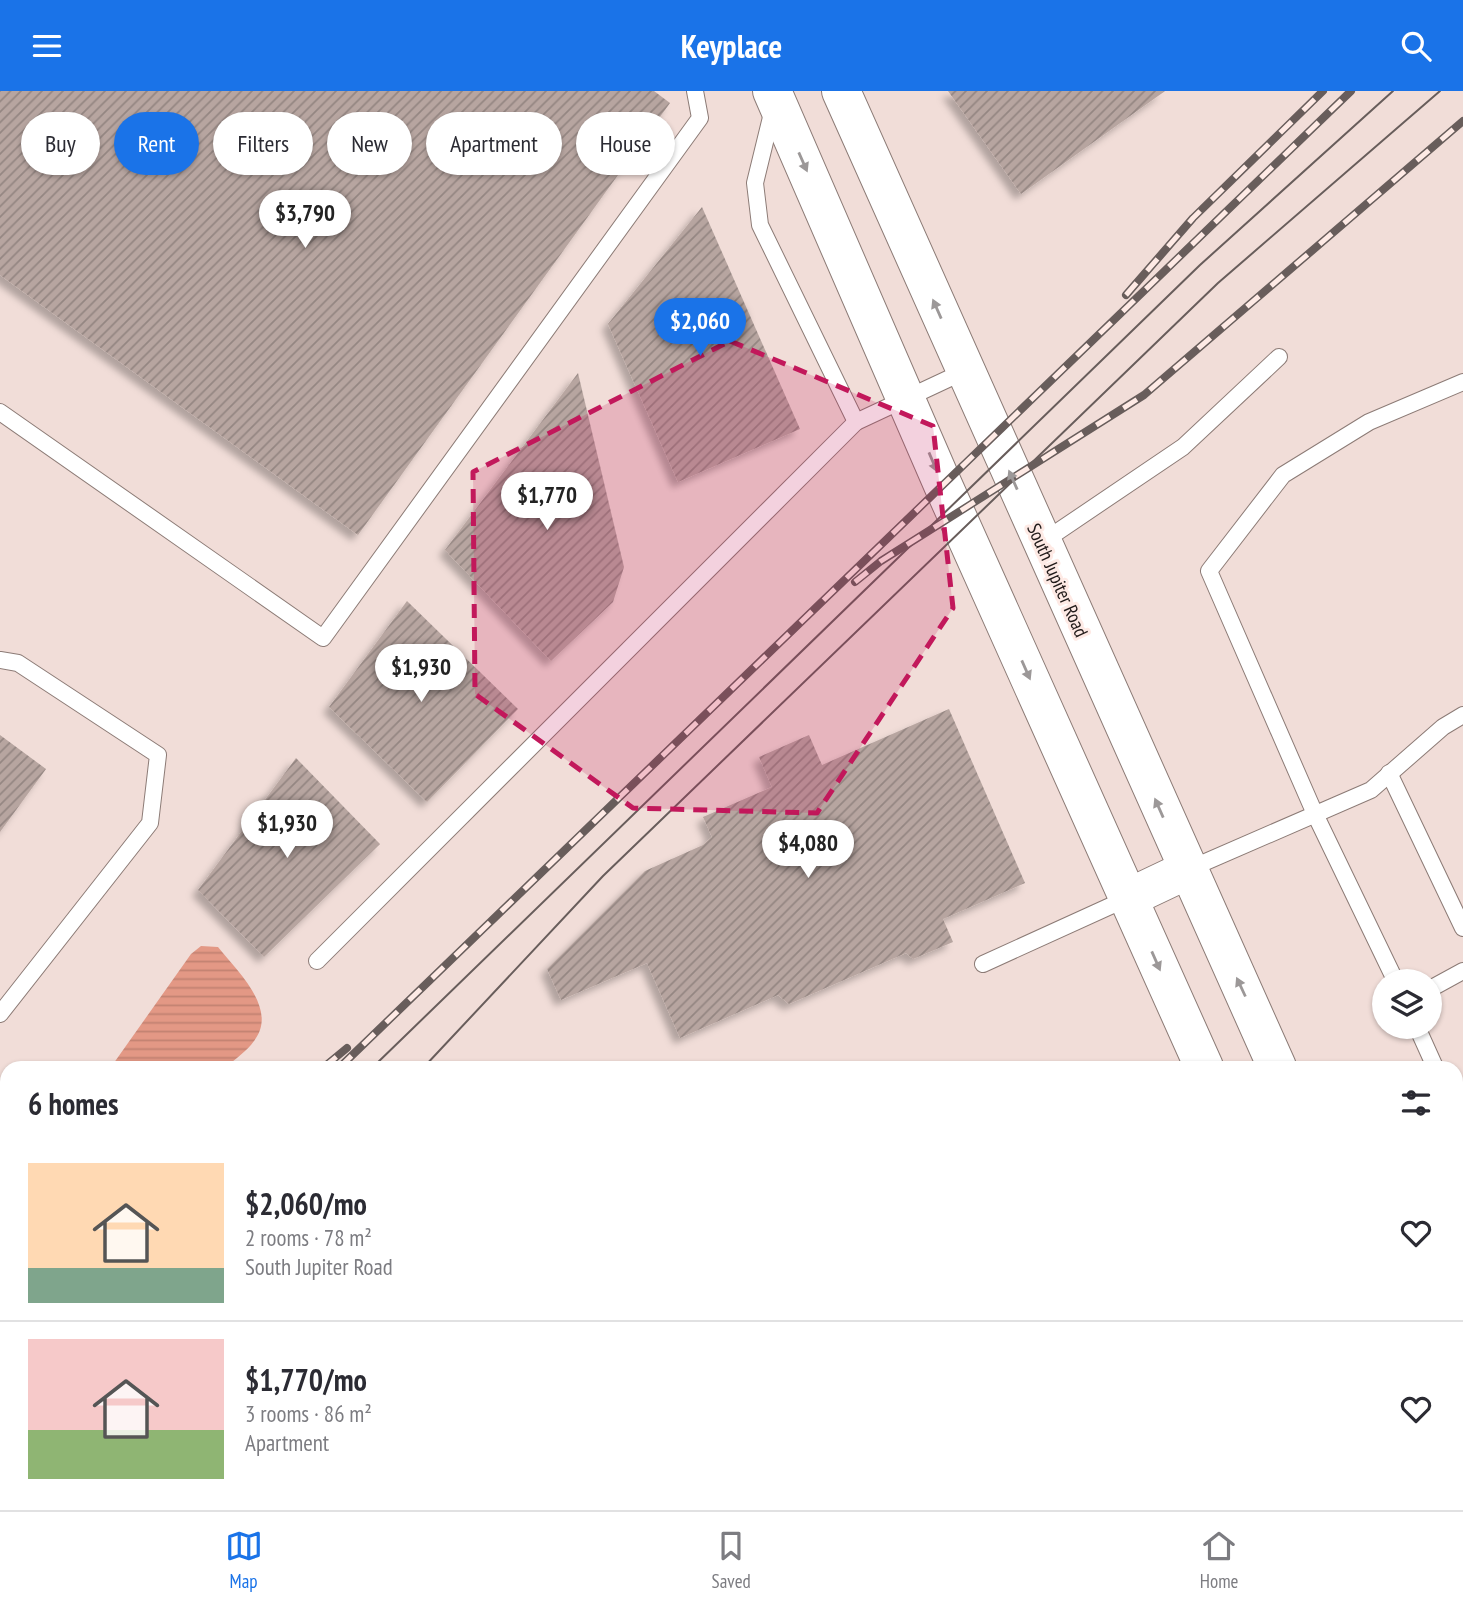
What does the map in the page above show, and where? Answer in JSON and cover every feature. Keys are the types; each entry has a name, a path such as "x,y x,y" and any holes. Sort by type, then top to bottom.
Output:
{"main road":[{"name":"South Jupiter Road","path":"841,91 1274,1061"},
{"path":"781,94 906,400 1201,1061"},
{"path":"1128,898 1187,870"}],"lane":[{"path":"0,411 323,638 700,118 695,91"},
{"path":"781,94 755,183 760,225 856,422"},
{"path":"1041,543 1183,447 1279,357"},
{"path":"317,961 856,422 965,371"},
{"path":"1390,969 1315,814 1209,571 1283,475 1369,422 1463,382"},
{"path":"0,660 18,663 158,755 150,823 0,1014"},
{"path":"1187,870 1371,790 1443,727 1463,715"},
{"path":"1389,773 1463,928"},
{"path":"983,964 1128,898"},
{"path":"1442,982 1463,971"},
{"path":"1422,1039 1432,1061"}],"highlighted area":[{"path":"730,341 933,426 953,608 817,813 633,808 475,694 473,472"}],"shaded area":[{"path":"201,946 218,947 244,979 259,1004 262,1016 254,1041 233,1061 115,1061 191,954"}],"building":[{"path":"0,91 654,91 670,103 664,112 576,112 576,175 618,175 358,535 0,275"},
{"path":"948,91 1165,91 1021,194"},
{"path":"702,207 800,429 678,482 608,324"},
{"path":"578,373 624,567 613,602 551,661 445,550"},
{"path":"407,601 518,709 427,802 329,707"},
{"path":"949,709 1025,883 943,919 953,942 913,959 906,953 789,1004 778,995 680,1038 647,963 561,1000 547,969 645,871 703,845 712,837 703,817 772,787 759,757 809,735 822,765"},
{"path":"0,735 46,769 0,832"},
{"path":"296,758 380,844 264,957 198,890"}],"tram line":[{"path":"379,1061 1200,265 1393,91"},
{"path":"430,1061 603,876 1218,283 1440,91"}],"railway":[{"path":"1126,295 1193,218 1323,91"},
{"path":"346,1061 1351,91"},
{"path":"855,582 881,561 1144,395 1463,121"},
{"path":"331,1061 347,1048"}]}
